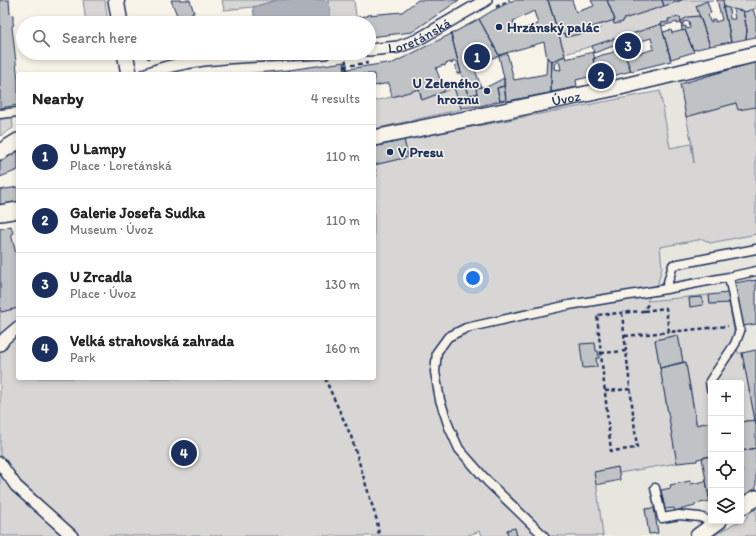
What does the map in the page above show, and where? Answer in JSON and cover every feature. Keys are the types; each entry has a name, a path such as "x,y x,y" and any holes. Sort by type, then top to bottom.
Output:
{"street":[{"path":"116,0 119,16"},
{"name":"Loretánská","path":"376,49 398,47 417,40 486,0"},
{"name":"Úvoz","path":"376,138 620,87 756,54"},
{"path":"126,60 129,72"},
{"path":"152,72 192,61 202,60"},
{"path":"0,152 16,142"},
{"path":"0,212 16,210"},
{"path":"0,345 5,338 16,329"},
{"path":"0,463 16,486 72,536"},
{"path":"744,505 756,498"},
{"path":"698,536 715,524"}],"lane":[{"path":"0,114 16,112"},
{"path":"666,289 673,264 756,249"},
{"path":"544,536 488,482 459,449 449,428 440,400 435,372 437,352 448,337 466,328 569,305 729,278 756,271"},
{"path":"711,380 735,344 740,331 729,278"},
{"path":"655,488 662,518 679,515 708,520"}],"path":[{"path":"346,60 347,72"},
{"path":"643,311 657,291"},
{"path":"622,313 638,448 611,451 597,315 666,308 670,332"},
{"path":"625,336 739,325"},
{"path":"601,353 626,351"},
{"path":"326,380 351,436 377,521 379,536"},
{"path":"604,391 631,389"}],"shaded area":[{"path":"83,0 105,0 107,16 85,16"},
{"path":"222,0 277,0 253,7 224,10"},
{"path":"277,0 329,0 330,16 254,16 253,7"},
{"path":"329,0 354,0 356,16 330,16"},
{"path":"682,0 714,0 707,1 696,6 700,16 688,17 681,21 680,17 669,19 669,22 661,23 620,38 619,37 565,54 559,35 565,33 566,37 589,32 601,28 600,25 613,20 615,24 623,22 624,19"},
{"path":"723,0 756,0 756,8 745,12 724,7"},
{"path":"756,60 756,131 670,148 659,85"},
{"path":"454,88 462,109 376,129 376,101 419,89 422,100"},
{"path":"660,91 670,148 691,144 694,163 692,144 686,117 736,103 756,107 756,234 710,243 703,239 660,247 662,267 657,287 647,301 709,295 710,304 729,303 738,353 742,353 755,420 744,422 744,380 708,380 708,423 697,425 686,362 683,362 678,335 655,340 677,463 619,473 618,467 595,472 603,536 517,536 515,528 507,530 508,536 482,536 480,531 466,536 0,536 0,312 16,308 16,380 376,380 376,165 408,157 404,140","holes":["702,297 703,305 690,307 689,298"]},
{"path":"12,116 13,128 0,136 0,117"},
{"path":"756,234 756,493 744,499 744,380 708,380 708,522 685,536 603,536 594,472 647,301 657,287 662,267 660,247 703,239 710,243"},
{"path":"756,509 756,536 713,536 733,524 744,524 744,521 751,512"}],"building":[{"path":"0,0 9,0 10,14 13,15 14,25 12,27 17,72 16,105 0,108"},
{"path":"171,0 190,0 194,13 192,13 193,16 177,16"},
{"path":"418,0 459,0 412,32 376,36 376,16 368,15 402,12"},
{"name":"Hrzánský palác","path":"514,0 548,0 565,56 552,61 547,58 544,42 499,55 479,19","holes":["534,11 538,24 516,31 513,21"]},
{"path":"548,0 572,0 576,12 594,6 591,0 607,0 615,20 588,28 589,32 566,37 565,33 559,35"},
{"path":"607,0 662,0 664,6 624,19 623,22 614,24 613,20 615,20"},
{"path":"662,0 682,0 664,6"},
{"path":"717,0 723,0 723,7 731,42 710,46 696,6 707,1 711,13 708,14 710,22 715,19 715,22 722,20"},
{"path":"723,7 729,8 730,19 735,19 733,9 743,11 747,30 746,39 731,42"},
{"path":"753,9 756,19 756,37 746,39 747,30 743,11 745,12"},
{"path":"700,16 710,46 693,50 685,30 682,31 681,21 688,17","holes":["689,21 690,28 686,29 686,26 683,27 683,22"]},
{"path":"680,17 681,23 677,24 677,22 662,26 661,23 669,22 668,19"},
{"path":"479,19 499,56 491,57 479,63 473,64 481,87 476,88 477,94 468,95 451,34"},
{"path":"661,24 671,61 631,71 623,50 616,38","holes":["651,38 654,49 638,54 635,43"]},
{"path":"671,30 672,33 685,30 694,52 671,59 663,32"},
{"path":"451,34 461,73 457,74 455,61 451,64 451,62 445,64 445,66 443,65 436,68 445,91 422,100 419,89 392,97 389,83 376,86 376,72 349,72 348,69 387,63 389,65"},
{"path":"616,38 619,44 594,53 592,46"},
{"path":"621,48 631,71 598,80 593,59"},
{"path":"593,52 597,75 576,80 577,87 551,92 552,61 565,56 566,59","holes":["559,61 561,70 554,69 555,63"]},
{"path":"507,53 514,80 546,74 547,58 552,61 551,92 508,101 506,100 504,78 499,56"},
{"path":"344,62 345,72 290,72 289,70"},
{"path":"756,62 756,107 738,110 736,103 686,117 680,84"},
{"path":"289,70 290,72 266,72"},
{"name":"U Zeleného hroznu","path":"504,78 504,86 497,88 500,101 480,106 461,108 454,88 463,84 465,85 468,95 477,94 476,88 489,86"},
{"path":"504,86 506,100 500,101 497,88"},
{"name":"V Presu","path":"404,140 408,157 376,165 376,147"},
{"path":"16,152 16,171 0,177 0,161"},
{"path":"16,187 16,205 0,206 0,190"},
{"path":"11,226 13,233 11,234 16,253 16,308 1,312 0,309 0,229"},
{"path":"756,280 756,324 743,326 735,283"},
{"path":"728,293 729,303 710,304 709,295"},
{"path":"702,297 703,305 690,307 689,298"},
{"path":"678,335 683,362 660,368 655,340"},
{"path":"595,343 599,358 596,358 597,367 583,368 580,344"},
{"path":"756,350 756,425 742,353"},
{"path":"686,362 696,423 697,425 708,423 708,457 697,459 697,461 677,463 660,368"},
{"path":"755,420 756,448 744,450 744,422"},
{"path":"756,448 756,493 744,499 744,452 744,450"},
{"path":"708,457 708,491 702,458"},
{"path":"618,467 620,480 596,485 594,472"},
{"path":"690,481 691,484 706,481 708,501 675,511 674,508 665,509 661,490 671,488 670,485"},
{"path":"654,508 658,533 649,534 645,509"},
{"path":"515,528 517,536 508,536 507,530"}],"place":[{"name":"Hrzánský palác","path":"499,27"},
{"name":"U Zrcadla","path":"628,46"},
{"name":"U Lampy","path":"477,57"},
{"name":"Galerie Josefa Sudka","path":"601,76"},
{"name":"U Zeleného hroznu","path":"487,91"},
{"name":"V Presu","path":"390,152"},
{"name":"Velká strahovská zahrada","path":"184,453"}]}
